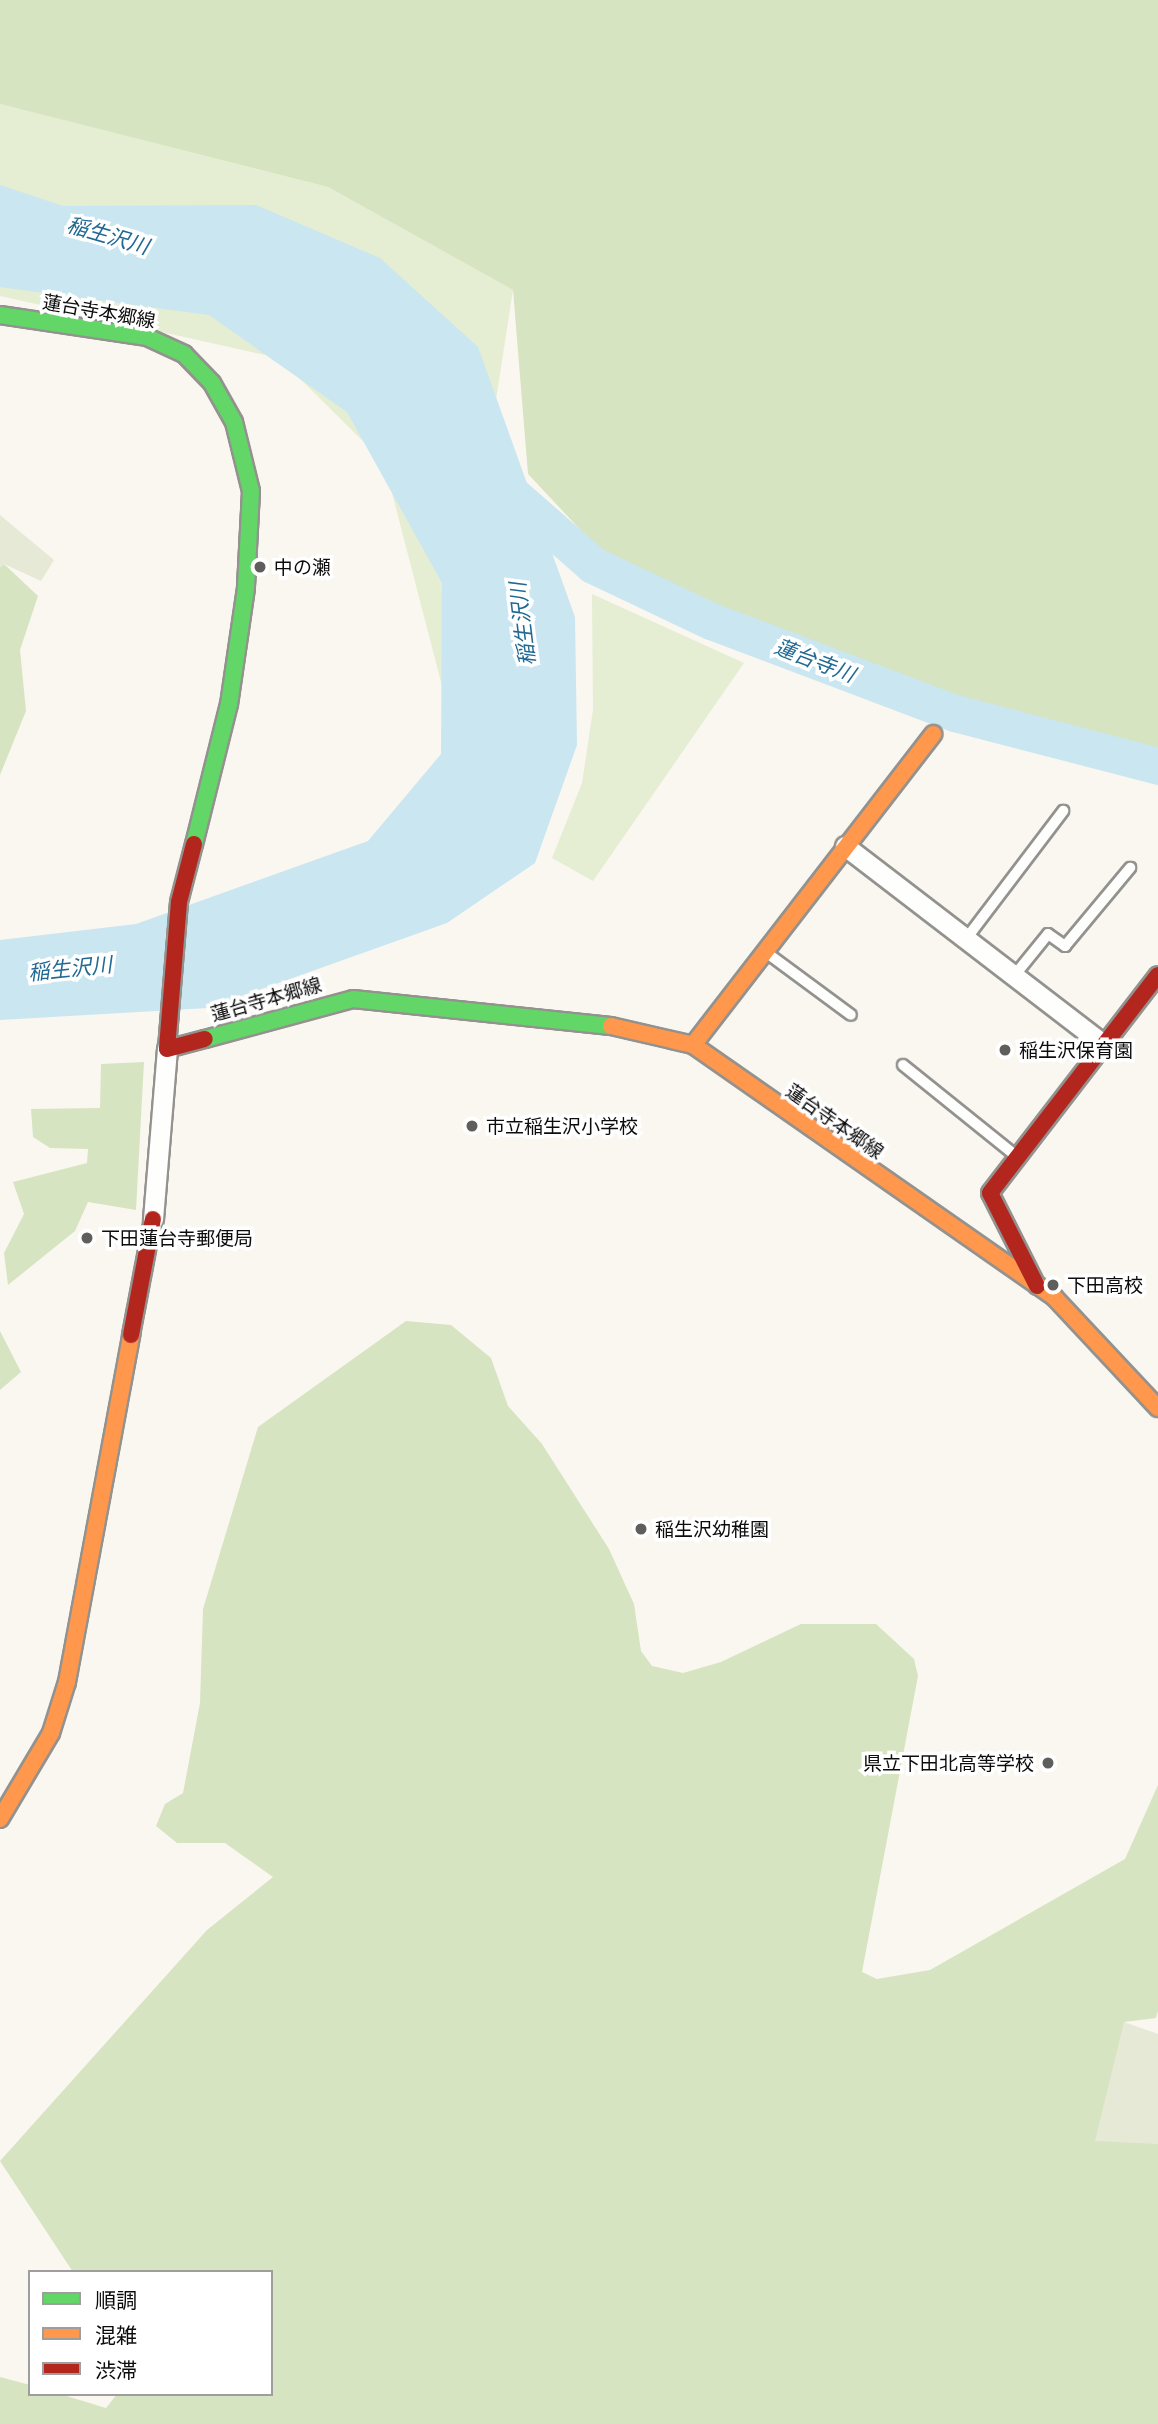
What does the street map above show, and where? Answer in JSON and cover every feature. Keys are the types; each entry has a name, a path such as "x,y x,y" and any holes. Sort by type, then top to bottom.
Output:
{"main road":[{"name":"蓮台寺本郷線","path":"0,315 147,337 184,354 212,383 234,422 246,459 251,491 247,575 229,704 179,902 167,1040 354,999 638,1029 693,1045 1054,1297 1158,1408"},
{"path":"693,1045 763,950 933,734"},
{"path":"1037,1286 990,1198 1017,1156 1158,975"},
{"path":"0,1819 51,1733 67,1682 153,1219"}],"street":[{"path":"845,846 1104,1045"},
{"path":"153,1219 167,1040"}],"lane":[{"path":"966,939 1063,811"},
{"path":"1014,976 1048,934 1065,946 1130,868"},
{"path":"763,950 851,1015"},
{"path":"902,1065 1017,1156"}],"green space":[{"path":"0,0 1158,0 1158,756 1082,741 971,710 658,588 603,554 528,474 513,290 328,187 0,104"},
{"path":"0,104 328,187 513,290 448,709 384,462 279,358 0,296"},
{"path":"0,515 54,560 41,581 4,564 0,567"},
{"path":"4,564 38,596 20,650 26,711 0,775 0,567"},
{"path":"592,594 744,663 593,881 552,858 582,783 593,710"},
{"path":"144,1062 136,1210 88,1202 75,1231 8,1285 4,1253 24,1214 13,1182 87,1163 88,1149 50,1148 33,1137 31,1109 100,1108 101,1064"},
{"path":"406,1321 451,1325 491,1358 508,1406 542,1444 609,1549 634,1604 641,1651 652,1666 683,1673 721,1662 801,1624 876,1624 914,1659 918,1676 862,1972 877,1979 930,1970 1125,1859 1158,1785 1158,2011 1156,2018 1124,2022 1158,2140 1158,2424 0,2424 0,2377 28,2384 28,2396 67,2396 106,2408 115,2396 273,2396 273,2270 72,2270 0,2161 207,1930 273,1877 225,1843 177,1843 156,1826 165,1804 183,1793 200,1703 203,1609 258,1427"},
{"path":"0,1331 21,1372 0,1390"},
{"path":"1124,2022 1158,2034 1158,2144 1095,2141"}],"water":[{"name":"稲生沢川","path":"0,185 63,206 256,205 380,258 478,347 575,617 577,745 535,863 447,923 208,1008 0,1020 0,940 136,924 368,841 441,754 442,583 347,412 209,315 0,287"}],"waterway":[{"name":"蓮台寺川","path":"505,488 593,565 711,621 955,713 1158,766"}],"traffic: fast":[{"path":"0,315 147,337 184,354 212,383 234,422 251,491 246,588 229,704 194,844"},
{"path":"205,1039 353,999 611,1026"}],"traffic: slow":[{"path":"693,1045 933,734"},
{"path":"611,1026 693,1045 1054,1297 1158,1408"},
{"path":"0,1819 51,1733 67,1682 131,1335"}],"traffic: jam":[{"path":"194,844 179,902 167,1049 205,1039"},
{"path":"1037,1286 990,1193 1158,975"},
{"path":"131,1335 153,1219"}],"place":[{"name":"中の瀬","path":"260,567"},
{"name":"稲生沢保育園","path":"1005,1050"},
{"name":"市立稲生沢小学校","path":"472,1126"},
{"name":"下田蓮台寺郵便局","path":"87,1238"},
{"name":"下田高校","path":"1053,1285"},
{"name":"稲生沢幼稚園","path":"641,1529"},
{"name":"県立下田北高等学校","path":"1048,1763"}]}
